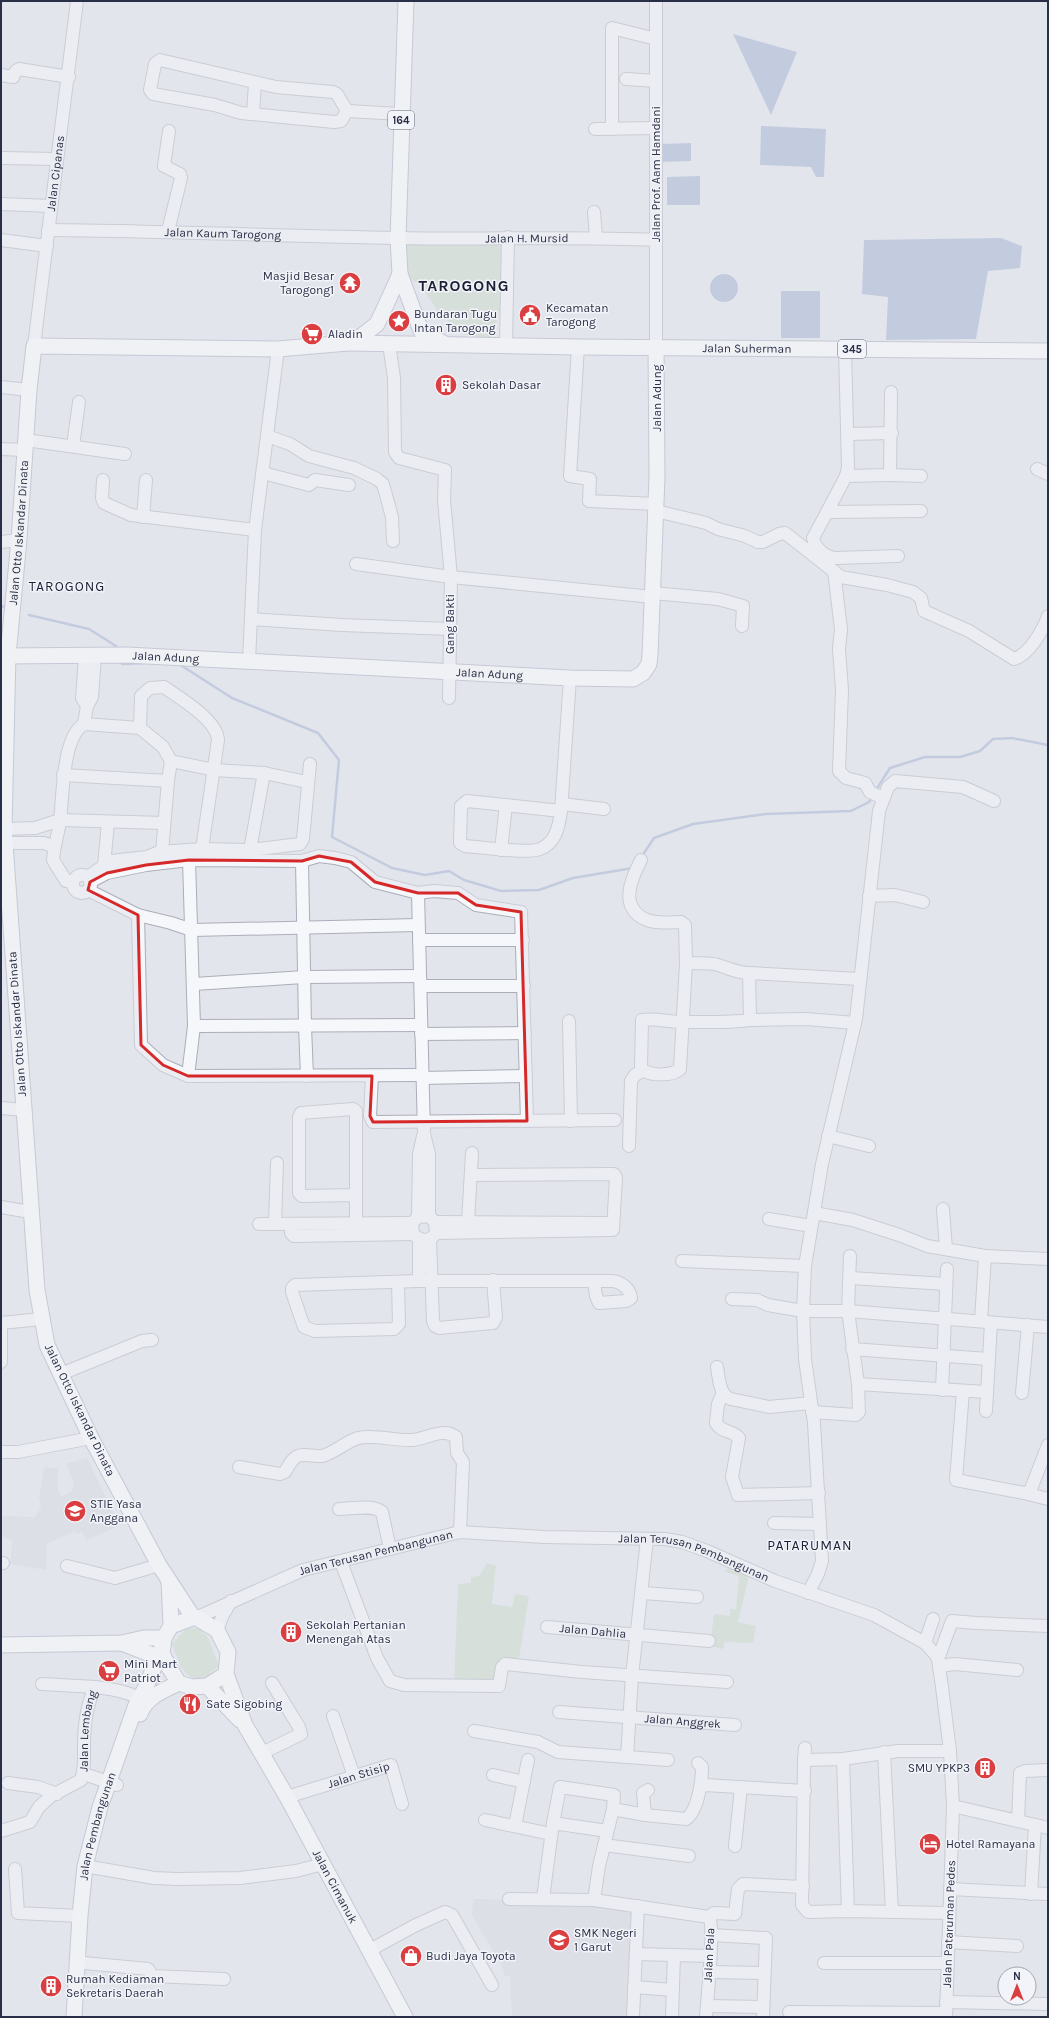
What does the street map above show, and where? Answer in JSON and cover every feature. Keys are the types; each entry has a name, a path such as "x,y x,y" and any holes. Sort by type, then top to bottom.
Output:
{"main road":[{"name":"164","path":"398,238 406,1"},
{"path":"398,238 400,274 421,331 410,344"},
{"path":"34,346 278,349 348,343 363,335 377,324 400,274"},
{"path":"392,294 399,292 408,293"},
{"path":"377,324 389,344"},
{"name":"345","path":"421,331 445,344"},
{"name":"345","path":"348,343 445,344"},
{"name":"Jalan Suherman","path":"445,344 578,347 845,348 1048,351"},
{"name":"Jalan Otto Iskandar Dinata","path":"34,346 29,390 19,540 4,656 4,836 5,890 24,1110 30,1212 37,1290 41,1319 47,1345 91,1438 169,1582"},
{"name":"Jalan Adung","path":"4,656 121,655 570,678 633,679 643,673 648,664 650,655 656,508 656,347"},
{"path":"169,1582 196,1617 218,1630 228,1652 226,1674 245,1726 263,1756"},
{"path":"169,1582 164,1645 179,1683"},
{"path":"1,1645 122,1643 164,1645 196,1617"},
{"path":"122,1643 144,1638 164,1645"},
{"name":"Jalan Pembangunan","path":"74,2017 81,1970 89,1867 89,1847 113,1784 136,1705 147,1696 164,1645"},
{"path":"147,1696 179,1683 192,1687 207,1686 226,1674"},
{"path":"207,1686 245,1726"},
{"name":"Jalan Cimanuk","path":"263,1756 287,1797 405,2017"},
{"name":"Jalan Pembangunan","path":"82,2017 80,1916 89,1867"}],"street":[{"name":"Jalan Cipanas","path":"34,346 57,159 69,77 77,1"},
{"name":"Jalan Prof. Aam Hamdani","path":"656,1 656,347"},
{"path":"612,129 612,28 656,38"},
{"path":"160,60 276,87 334,92 337,94 347,112 341,121 334,122 253,114 153,94 150,90 155,64 160,60"},
{"path":"1,75 13,77 19,69 69,77"},
{"path":"626,79 656,80"},
{"path":"253,114 255,83"},
{"path":"347,112 401,114"},
{"path":"595,129 656,128"},
{"path":"168,231 181,178 180,174 166,169 164,166 169,131"},
{"path":"1,158 57,159"},
{"path":"1,204 51,206"},
{"path":"594,212 596,237"},
{"name":"Jalan Kaum Tarogong","path":"48,230 168,231 398,238"},
{"path":"506,346 508,237"},
{"name":"Jalan H. Mursid","path":"398,238 596,237 656,240"},
{"path":"1,240 46,246"},
{"name":"Gang Bakti","path":"389,344 394,378 395,452 399,458 445,470 444,500 451,577 450,671 448,698"},
{"path":"578,347 564,476 590,479 589,501 656,508 706,523 718,530 745,536 760,542 785,533 848,580 887,585 913,592 921,598 924,611 969,631 1014,659 1026,651 1048,616"},
{"path":"845,348 848,467 846,476 813,538 815,545 826,555 835,558 898,556"},
{"path":"249,661 255,530 278,349"},
{"path":"1,387 29,390"},
{"path":"890,475 892,432 891,392"},
{"path":"73,446 79,402"},
{"path":"848,434 892,432"},
{"path":"267,436 290,444 309,456 354,468 377,478 383,484 391,512 393,541"},
{"path":"1,448 26,445 73,446 125,454"},
{"path":"263,473 309,485 315,480 349,485"},
{"path":"846,476 921,476"},
{"path":"103,480 102,498 104,503 131,515 255,530"},
{"path":"143,517 146,480"},
{"path":"827,512 921,511"},
{"path":"1,542 19,540"},
{"path":"356,564 451,577 718,600 743,606 742,626"},
{"path":"808,1593 818,1574 822,1561 819,1493 812,1408 805,1359 803,1311 805,1266 822,1164 855,1022 879,811 878,796 865,783 846,778 839,771 842,690 839,649 841,629 834,571"},
{"path":"251,619 342,625 450,629"},
{"path":"84,724 86,706 92,697 90,656"},
{"path":"570,678 562,807 559,826 555,836 539,850 501,850 461,845 460,806 467,801 506,805 562,807 604,809"},
{"path":"140,728 141,696 150,688 164,687 190,705 216,729 218,740 202,849"},
{"path":"162,852 168,781 172,761 163,747 140,728 84,724 78,728 70,746 63,775 60,820 52,860 66,881 73,881 74,887 77,891 83,892 104,866 111,861 137,859 162,852 202,849 250,850 300,844 303,839 307,782 310,764"},
{"path":"172,761 214,770 264,773 307,782"},
{"path":"250,850 264,773"},
{"path":"63,775 168,781"},
{"path":"878,796 894,781 900,780 963,787 994,801"},
{"path":"501,850 506,805"},
{"path":"4,836 60,820 164,822"},
{"path":"104,866 108,822"},
{"path":"4,836 44,843 54,847"},
{"path":"89,883 107,873 146,865 189,860 302,861 319,856 350,862 375,882 418,893 434,891 458,893 476,905 522,912 527,1121"},
{"path":"188,1076 194,1026 194,984 189,860"},
{"path":"641,860 630,882 628,893 630,902 636,912 647,920 681,922 685,925 686,964 678,1071 674,1073 648,1074 642,1071"},
{"path":"302,861 304,1026 307,1076"},
{"path":"89,883 138,916 171,923 192,930 418,925"},
{"path":"418,893 424,1134 419,1154 424,1228 425,1281 435,1326 439,1328 493,1323 496,1317 493,1280"},
{"path":"869,896 895,895 923,902"},
{"path":"138,916 141,1045 163,1065 188,1076 526,1076"},
{"path":"419,940 523,940"},
{"path":"686,964 707,963 720,965 734,972 860,979"},
{"path":"749,973 750,1020"},
{"path":"194,984 304,977 524,986"},
{"path":"642,1071 641,1021 644,1020 682,1022 702,1020 734,1022 750,1020 806,1019 855,1022"},
{"path":"569,1021 571,1121"},
{"path":"194,1026 304,1026 525,1033"},
{"path":"629,1146 631,1081 635,1075 642,1071"},
{"path":"372,1076 370,1116 373,1122 615,1120"},
{"path":"1,1108 24,1110"},
{"path":"355,1195 302,1196 299,1193 299,1117 301,1113 353,1109 356,1111 356,1224"},
{"path":"828,1136 868,1146"},
{"path":"468,1222 472,1153"},
{"path":"275,1224 277,1163"},
{"path":"259,1224 356,1224 424,1228 468,1222 611,1232 613,1230 616,1177 614,1174 471,1175"},
{"path":"1,1207 30,1212"},
{"path":"943,1209 946,1249"},
{"path":"814,1213 853,1220 902,1236 926,1246 985,1256 1048,1259"},
{"path":"769,1219 811,1226"},
{"path":"291,1224 291,1233 294,1236 424,1228 526,1227"},
{"path":"717,1367 723,1393 726,1397 731,1399 769,1407 812,1408 856,1415 859,1410 858,1384 848,1311 850,1256"},
{"path":"985,1256 988,1359 986,1411"},
{"path":"682,1261 805,1266"},
{"path":"942,1390 947,1269"},
{"path":"850,1278 946,1284"},
{"path":"398,1283 399,1324 394,1329 308,1330 304,1327 292,1292 292,1288 295,1286 425,1281 594,1281"},
{"path":"732,1298 757,1300 768,1305 803,1311 848,1311 1048,1327"},
{"path":"1,1323 41,1319"},
{"path":"1,1320 1,1362"},
{"path":"1022,1393 1028,1325"},
{"path":"61,1374 142,1341 152,1340"},
{"path":"852,1349 988,1359"},
{"path":"858,1384 986,1392"},
{"path":"963,1391 956,1480 1048,1499"},
{"path":"723,1393 718,1404 716,1423 721,1430 734,1434 739,1438 732,1476 738,1495 819,1493"},
{"path":"239,1467 280,1474 285,1472 291,1462 299,1455 324,1456 344,1444 358,1438 366,1437 391,1440 412,1440 434,1434 452,1434 456,1437 457,1453 463,1462 460,1532"},
{"path":"1,1452 18,1452 91,1438"},
{"path":"1029,1494 1048,1445"},
{"path":"339,1509 368,1508 380,1510 382,1512 390,1549"},
{"path":"774,1523 820,1524"},
{"name":"Jalan Terusan Pembangunan","path":"196,1617 303,1570 460,1532 544,1537 665,1539 682,1542 808,1593 874,1615 925,1643 939,1662"},
{"path":"627,1757 632,1676 643,1593 647,1539"},
{"path":"341,1562 377,1658 390,1681 404,1685 499,1686 503,1665 632,1676 727,1682"},
{"path":"67,1566 115,1578 159,1565"},
{"path":"643,1593 697,1597"},
{"path":"218,1630 222,1615 231,1601"},
{"path":"925,1643 933,1619"},
{"path":"1048,1626 976,1623 952,1620 939,1662 950,1751 953,1806 1048,1828"},
{"name":"Jalan Dahlia","path":"547,1627 709,1641"},
{"path":"939,1662 1017,1670"},
{"path":"263,1756 300,1736 301,1734 299,1727 272,1683"},
{"path":"42,1684 95,1687"},
{"name":"Jalan Lembang","path":"1,1831 30,1822 39,1807 57,1794 81,1780 84,1774 86,1710 95,1687 147,1696"},
{"name":"Jalan Anggrek","path":"560,1712 735,1725"},
{"path":"333,1716 354,1776"},
{"path":"474,1731 538,1742 558,1752 668,1760"},
{"path":"805,1748 802,1905 805,1911 948,1914"},
{"path":"804,1760 843,1759 884,1752 950,1751"},
{"path":"884,1752 892,1912"},
{"path":"843,1759 848,1911"},
{"path":"515,1826 528,1760"},
{"path":"613,1809 645,1815 686,1819 691,1814 702,1786 702,1767 698,1763"},
{"name":"Jalan Stisip","path":"287,1797 392,1765 402,1804"},
{"path":"1018,1821 1020,1773 1025,1771 1048,1770"},
{"path":"84,1774 113,1784"},
{"path":"493,1775 524,1782"},
{"path":"8,1783 38,1787 57,1794"},
{"path":"702,1786 805,1791"},
{"path":"543,1898 552,1828 560,1787 614,1795 613,1809 604,1845 594,1900"},
{"path":"736,1846 741,1787"},
{"path":"645,1815 643,1793 648,1790"},
{"name":"Jalan Pataruman Pedes","path":"946,2011 948,1914 953,1806"},
{"path":"485,1820 515,1826 607,1831"},
{"path":"1031,1894 1035,1825"},
{"path":"604,1845 689,1856"},
{"path":"89,1867 154,1878 240,1878 296,1871 323,1864"},
{"path":"15,1869 18,1913 21,1915 80,1916"},
{"path":"709,1917 714,1914 735,1914 738,1889 743,1884 755,1883 803,1887"},
{"path":"950,1889 1048,1894"},
{"name":"Jalan Pala","path":"509,1899 543,1898 594,1900 709,1917 711,1920 711,1935 706,2012"},
{"path":"633,2017 638,1906"},
{"path":"370,1950 416,1925 445,1912 449,1913 452,1915 492,1985"},
{"path":"706,2012 763,2012 766,1938 711,1935"},
{"path":"948,1942 1017,1946"},
{"path":"636,1954 710,1956"},
{"path":"672,2017 674,1955"},
{"path":"824,1963 947,1963"},
{"path":"81,1970 148,1969 152,1976 224,1979"},
{"path":"709,1972 764,1973"},
{"path":"634,1987 673,1990"},
{"path":"789,2012 946,2011 1048,2004"}],"highlighted area":[{"path":"319,856 351,862 375,882 418,893 458,893 476,905 521,912 527,1121 373,1122 370,1116 372,1076 188,1076 163,1065 141,1045 138,915 88,890 90,882 107,873 146,865 189,860 302,861"}],"shaded area":[{"name":"STIE Yasa Anggana","path":"87,1457 119,1526 86,1540 82,1532 76,1534 75,1531 47,1544 46,1570 10,1564 12,1540 1,1537 1,1516 35,1517 41,1507 39,1498 44,1467 58,1468 58,1489 61,1497 72,1491 74,1484 66,1464"},
{"name":"SMK Negeri 1 Garut","path":"474,1899 568,1901 633,1909 629,2017 512,2017 510,1976 505,1976 502,1966 471,1914"}],"green space":[{"path":"406,236 506,240 508,283 492,338 477,340 459,331 440,314 421,286 408,277 404,262"},
{"path":"487,1563 496,1566 492,1604 512,1607 515,1594 529,1596 519,1659 503,1660 497,1684 454,1684 458,1584 471,1583 471,1577 479,1576"},
{"path":"731,1564 749,1576 738,1622 756,1626 753,1643 725,1642 723,1649 710,1646 714,1614 730,1616 730,1609 736,1609 739,1576 725,1572"},
{"path":"199,1628 208,1637 219,1666 207,1676 194,1680 181,1668 172,1644 186,1629"}],"water":[{"path":"733,34 797,52 771,115"},
{"path":"761,126 826,129 824,177 816,177 811,167 760,165"},
{"path":"691,143 691,161 660,162 659,144"},
{"path":"700,176 700,205 667,205 667,177"},
{"path":"1001,238 1022,246 1020,268 988,271 976,339 886,340 888,297 862,294 864,240"},
{"path":"724,274 730,275 734,278 737,282 737,294 734,298 730,301 724,302 718,301 714,298 711,294 710,288 711,282 714,278 718,275"},
{"path":"781,291 820,291 820,338 781,338"}],"waterway":[{"path":"1,606 5,607"},
{"path":"29,615 89,629 116,646 117,649"},
{"path":"120,660 122,664 145,663"},
{"path":"179,664 232,698 318,733 339,760 332,837 392,868 425,875 449,871 464,880 501,891 539,890 573,878 633,868"},
{"path":"876,790 890,768 925,757 960,757 980,751 993,739 1012,738 1048,745"},
{"path":"642,856 654,838 693,824 766,814 851,811 869,802 873,796"}],"place":[{"name":"Masjid Besar Tarogong1","path":"350,283"},
{"name":"Kecamatan Tarogong","path":"530,315"},
{"name":"Bundaran Tugu Intan Tarogong","path":"399,321"},
{"name":"Aladin","path":"312,334"},
{"name":"Sekolah Dasar","path":"446,385"},
{"name":"STIE Yasa Anggana","path":"75,1511"},
{"name":"Sekolah Pertanian Menengah Atas","path":"291,1632"},
{"name":"Mini Mart Patriot","path":"109,1671"},
{"name":"Sate Sigobing","path":"190,1704"},
{"name":"SMU YPKP3","path":"985,1768"},
{"name":"Hotel Ramayana","path":"930,1844"},
{"name":"SMK Negeri 1 Garut","path":"559,1940"},
{"name":"Budi Jaya Toyota","path":"411,1956"},
{"name":"Rumah Kediaman Sekretaris Daerah","path":"51,1986"}],"district":[{"name":"TAROGONG","path":"464,285"},
{"name":"TAROGONG","path":"67,586"},
{"name":"PATARUMAN","path":"810,1545"}]}
